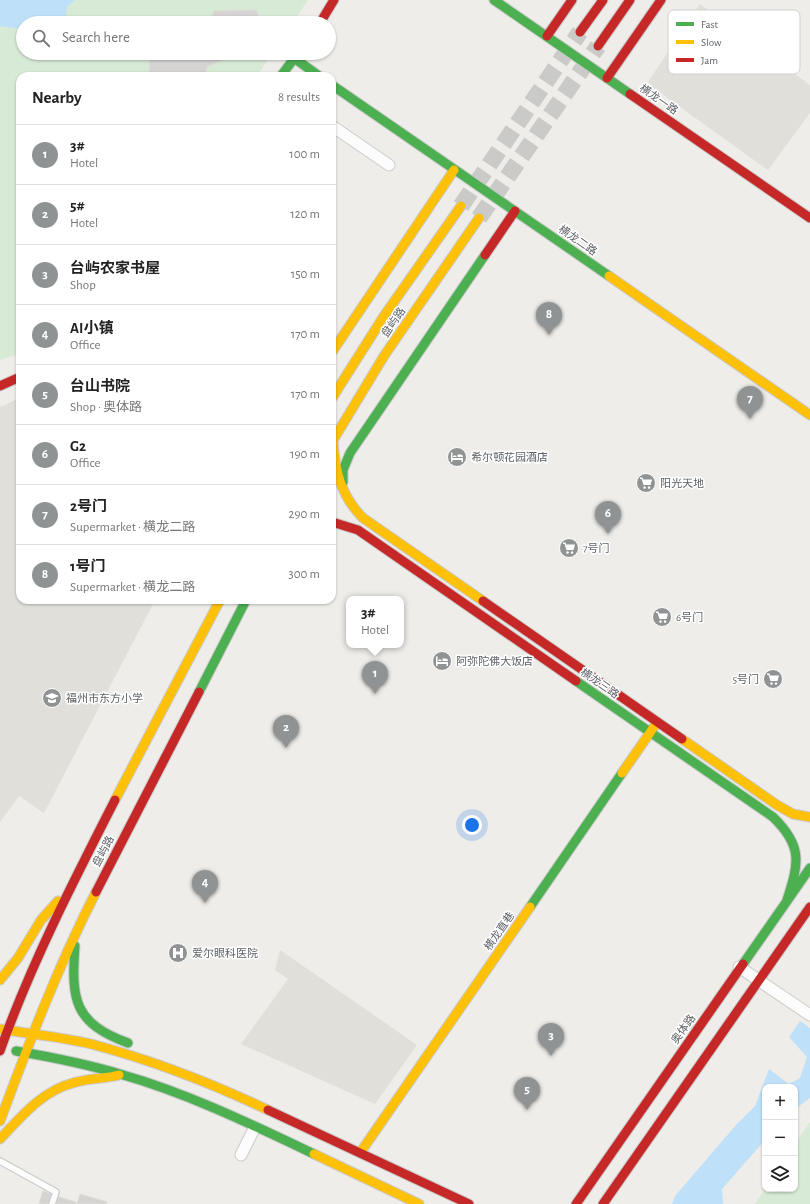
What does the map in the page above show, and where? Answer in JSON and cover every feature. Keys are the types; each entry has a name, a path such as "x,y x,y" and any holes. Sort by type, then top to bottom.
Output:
{"main road":[{"path":"324,16 334,0"},
{"name":"横龙一路","path":"494,0 810,218"},
{"path":"547,36 572,0"},
{"path":"580,32 603,0"},
{"path":"598,46 630,0"},
{"path":"607,78 661,0"},
{"path":"284,72 293,60"},
{"path":"301,60 314,72"},
{"name":"横龙二路","path":"336,88 810,415"},
{"path":"336,346 454,170"},
{"name":"盘屿路","path":"336,392 384,316 461,206"},
{"path":"346,499 343,470 350,453 515,211"},
{"name":"盘屿路","path":"336,434 387,352 479,218"},
{"path":"0,386 16,379"},
{"path":"336,391 339,388"},
{"name":"横龙三路","path":"336,472 346,499 357,513 371,524 777,805 793,814 810,817"},
{"name":"横龙三路","path":"336,523 358,530 773,817 790,835 795,844 798,864 787,900"},
{"name":"盘屿路","path":"0,1050 3,1029 19,998 69,889 218,604"},
{"name":"盘屿路","path":"0,1121 44,1002 76,932 244,604"},
{"path":"226,638 252,604"},
{"name":"横龙直巷","path":"360,1153 658,722"},
{"path":"787,900 810,859"},
{"name":"奥体路","path":"576,1204 810,868"},
{"path":"0,980 12,968 26,948 41,919 69,889"},
{"path":"603,1204 810,907"},
{"path":"76,932 72,972 73,991 78,1005 98,1031 108,1037 140,1048 165,1067"},
{"path":"3,1029 108,1049 208,1082 469,1204"},
{"path":"0,1050 60,1058 121,1074 180,1094 255,1127 419,1204"},
{"path":"0,1139 35,1101 52,1091 69,1084 85,1080 104,1080 121,1074"}],"street":[{"path":"336,129 389,165"},
{"path":"740,967 810,1015"},
{"path":"241,1155 255,1127"}],"lane":[{"path":"0,1161 56,1192 52,1204"}],"shaded area":[{"path":"700,4 708,10 696,10"},
{"path":"668,52 668,74 795,74 810,85 810,113 768,170 655,89 648,82"},
{"name":"福州市东方小学","path":"16,400 16,604 153,604 44,813 19,796 0,822 0,407"},
{"path":"280,950 417,1045 375,1104 241,1044 288,979 275,970"}],"green space":[{"path":"0,0 308,0 297,16 16,16 16,60 267,60 260,72 16,72 16,355 0,360"},
{"path":"810,1122 810,1204 755,1204 763,1192 798,1192 798,1140"}],"water":[{"path":"0,0 75,0 67,7 66,16 16,16 16,28 0,26"},
{"path":"800,1021 810,1028 810,1098 798,1107 798,1084 789,1084 800,1078 807,1057 789,1037"},
{"path":"769,1069 789,1084 763,1084"},
{"path":"762,1088 762,1143 722,1189 723,1204 672,1204 675,1196 736,1125 755,1106"}],"building":[{"path":"256,10 259,16 212,16 214,11"},
{"path":"148,60 222,60 207,67 206,72 149,72 150,63"},
{"path":"43,1191 51,1194 48,1204 39,1204"},
{"path":"80,1194 107,1202 106,1204 77,1204"},
{"path":"59,1197 76,1202 76,1204 56,1204"}],"tunnel":[{"path":"461,206 580,32"},
{"path":"479,218 598,46"}],"traffic: fast":[{"path":"494,0 630,94"},
{"path":"284,72 293,60"},
{"path":"297,60 313,72"},
{"path":"336,88 609,276"},
{"path":"343,482 343,470 350,453 485,255"},
{"path":"199,692 244,604"},
{"path":"576,681 773,817 783,827 790,837 796,856 794,876 787,900"},
{"path":"530,907 622,773"},
{"path":"743,964 810,868"},
{"path":"75,946 74,981 76,995 86,1018 96,1027 128,1043"},
{"path":"16,1051 107,1070 170,1090 218,1110 314,1154"}],"traffic: slow":[{"path":"336,346 454,170"},
{"path":"336,392 384,316 461,206"},
{"path":"336,435 384,356 479,218"},
{"path":"609,276 810,415"},
{"path":"336,466 344,492 355,510 363,518 483,601"},
{"path":"115,800 218,604"},
{"path":"622,773 656,724"},
{"path":"682,739 777,805 793,814 810,817"},
{"path":"0,1121 57,976 96,892"},
{"path":"0,980 18,958 41,920 58,901"},
{"path":"360,1153 530,907"},
{"path":"0,1029 68,1039 114,1050 181,1073 268,1110"},
{"path":"0,1139 33,1106 51,1092 79,1081 119,1075"},
{"path":"314,1154 419,1204"}],"traffic: jam":[{"path":"324,16 334,0"},
{"path":"547,36 572,0"},
{"path":"580,32 603,0"},
{"path":"598,46 630,0"},
{"path":"607,78 661,0"},
{"path":"630,94 810,218"},
{"path":"485,255 515,211"},
{"path":"0,386 16,379"},
{"path":"336,523 358,530 576,681"},
{"path":"483,601 682,739"},
{"path":"96,892 199,692"},
{"path":"0,1051 39,955 68,893 115,800"},
{"path":"603,1204 810,907"},
{"path":"576,1204 743,964"},
{"path":"268,1110 469,1204"}],"place":[{"name":"1号门","path":"549,335"},
{"name":"2号门","path":"750,419"},
{"name":"希尔顿花园酒店","path":"457,457"},
{"name":"阳光天地","path":"646,483"},
{"name":"G2","path":"608,534"},
{"name":"7号门","path":"569,548"},
{"name":"6号门","path":"662,617"},
{"name":"阿弥陀佛大饭店","path":"442,661"},
{"name":"5号门","path":"773,679"},
{"name":"3#","path":"375,694"},
{"name":"福州市东方小学","path":"52,698"},
{"name":"5#","path":"286,748"},
{"name":"AI小镇","path":"205,903"},
{"name":"爱尔眼科医院","path":"178,953"},
{"name":"台屿农家书屋","path":"551,1056"},
{"name":"台山书院","path":"527,1110"}]}
